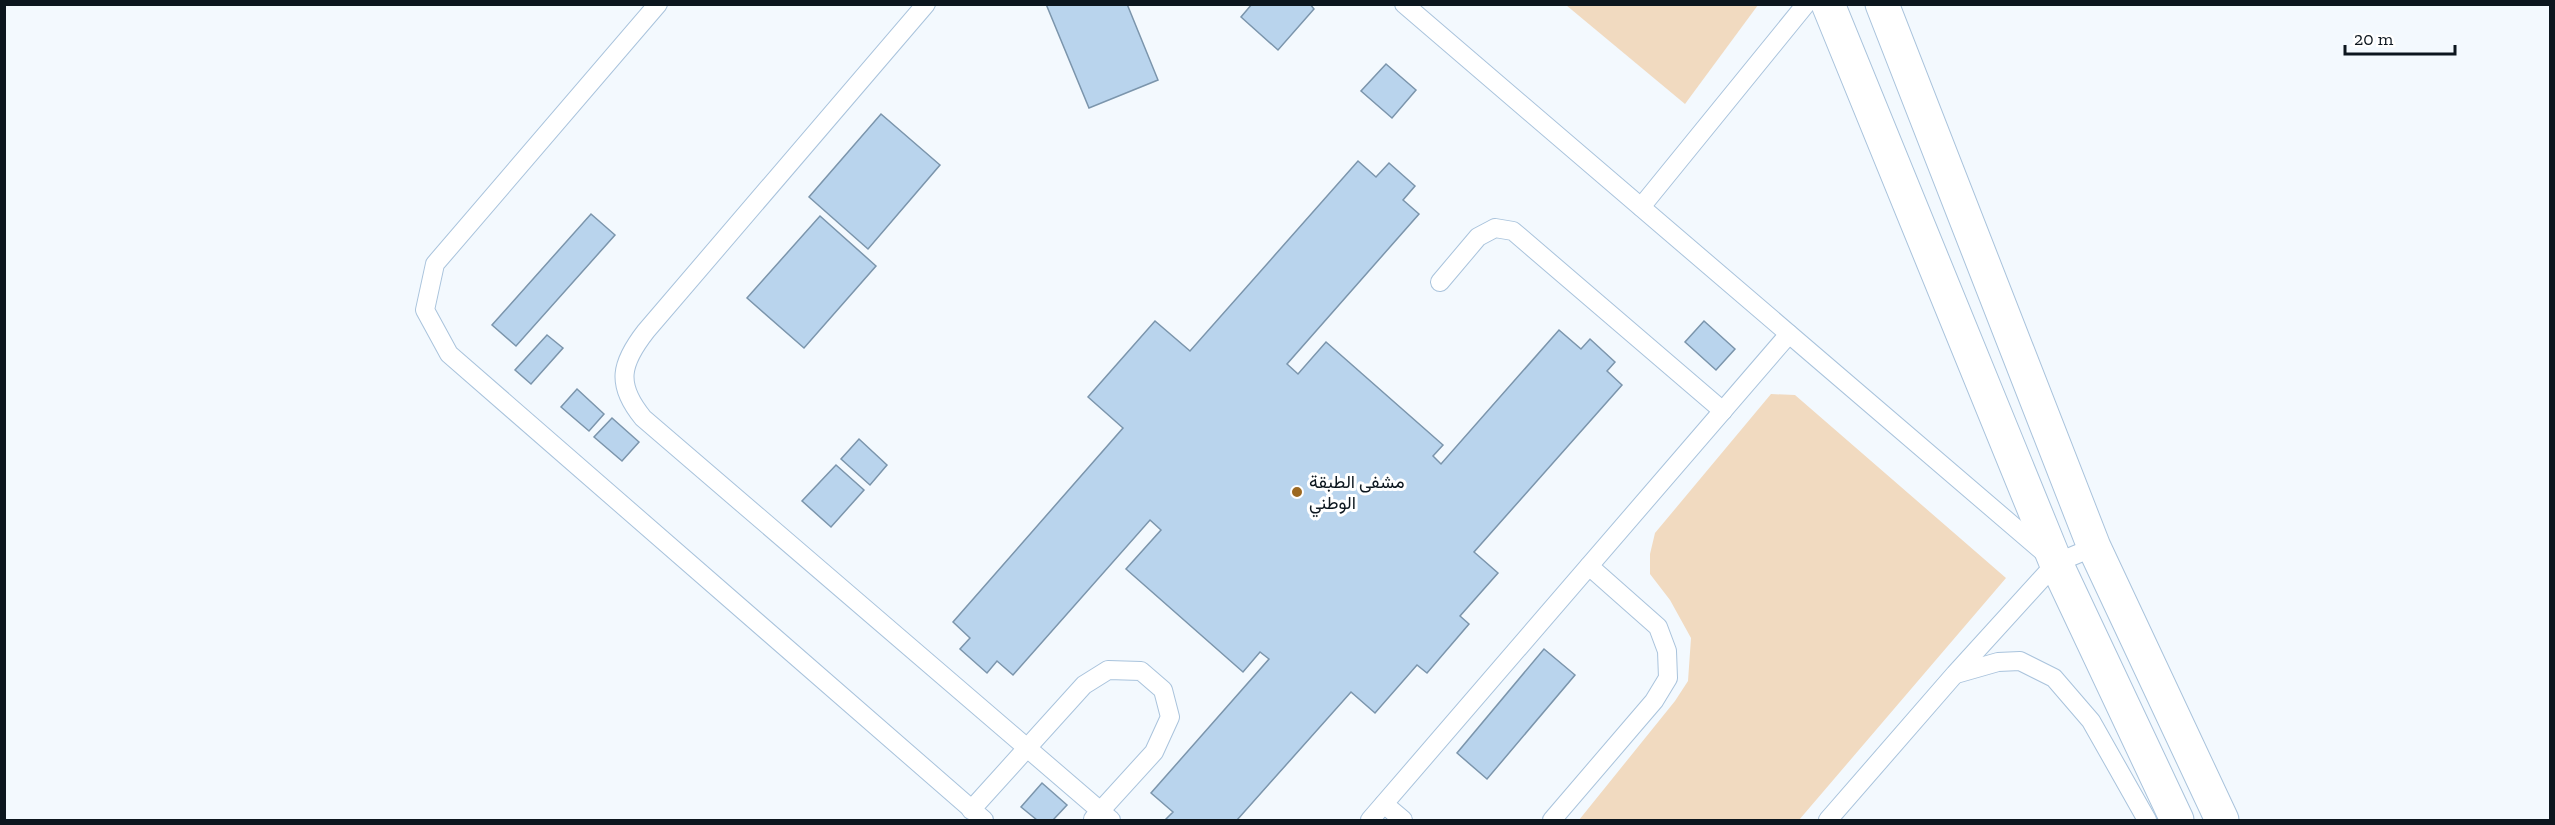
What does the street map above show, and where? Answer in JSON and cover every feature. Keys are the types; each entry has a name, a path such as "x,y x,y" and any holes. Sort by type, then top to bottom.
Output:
{"main road":[{"path":"1828,4 2056,563 2177,820"},
{"path":"1882,4 2094,547 2223,820"}],"lane":[{"path":"658,4 435,264 425,310 449,354 977,815 1027,748 1084,685 1108,670 1141,671 1163,690 1170,717 1154,752 1101,817 1027,748 643,418 631,403 624,386 631,350 646,330 926,4"},
{"path":"1404,4 2056,563"},
{"path":"1641,207 1806,4"},
{"path":"1440,282 1478,237 1495,228 1513,231 1723,411"},
{"path":"1370,820 1789,334"},
{"path":"1828,820 1955,674 2056,563 2094,547"},
{"path":"1552,820 1654,701 1668,678 1667,651 1658,627 1588,566"},
{"path":"1955,674 1998,662 2020,661 2054,678 2091,721 2147,820"},
{"path":"1384,804 1403,820"}],"shaded area":[{"path":"1566,5 1758,5 1685,104"},
{"path":"1771,394 1795,395 2006,578 1799,820 1579,820 1675,701 1688,681 1691,638 1670,600 1650,574 1650,554 1655,533"}],"building":[{"path":"1046,4 1127,4 1158,80 1089,108"},
{"path":"1252,4 1310,4 1314,9 1278,50 1241,17"},
{"path":"1386,64 1416,90 1392,118 1361,91"},
{"path":"881,114 940,165 868,249 809,197"},
{"name":"مشفى الطبقة الوطني","path":"1358,161 1376,177 1389,163 1415,186 1403,200 1419,214 1287,364 1298,374 1326,342 1443,445 1433,456 1441,464 1559,330 1581,349 1590,339 1615,362 1607,371 1622,385 1474,552 1498,573 1460,616 1469,624 1427,673 1417,665 1375,713 1351,692 1237,820 1165,820 1173,812 1151,793 1269,659 1260,652 1243,672 1126,569 1161,530 1150,520 1013,675 997,661 987,673 960,649 970,638 953,622 1123,428 1088,397 1155,321 1190,351"},
{"path":"591,214 615,235 516,346 492,325"},
{"path":"820,216 876,266 804,348 747,298"},
{"path":"1704,321 1735,349 1716,370 1685,342"},
{"path":"547,335 563,348 531,384 515,370"},
{"path":"577,389 604,414 589,431 561,407"},
{"path":"612,418 639,442 622,461 594,437"},
{"path":"859,439 887,465 870,485 841,459"},
{"path":"836,465 864,490 831,527 802,501"},
{"path":"1544,649 1575,675 1487,779 1457,753"},
{"path":"1042,783 1067,805 1053,820 1037,820 1021,807"}],"place":[{"name":"مشفى الطبقة الوطني","path":"1297,492"}]}
